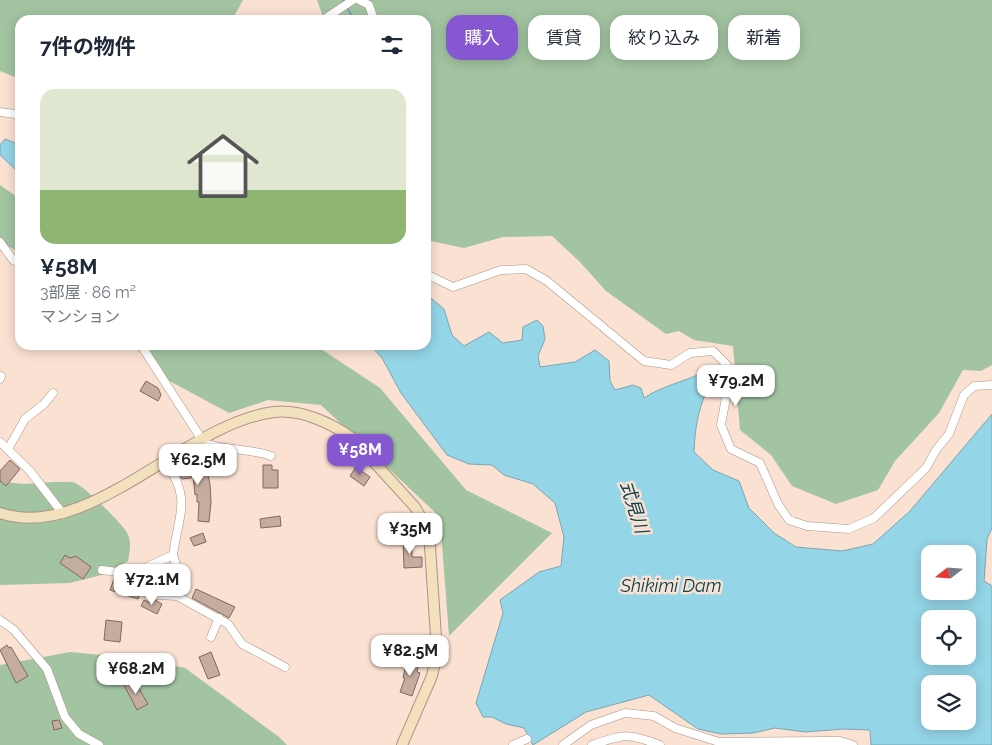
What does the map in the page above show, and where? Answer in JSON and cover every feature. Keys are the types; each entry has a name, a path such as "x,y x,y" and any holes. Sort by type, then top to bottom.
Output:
{"street":[{"path":"330,15 353,0"},
{"path":"359,0 369,5 372,15"},
{"path":"0,112 15,114"},
{"path":"0,242 15,261"},
{"path":"431,276 453,287 501,270 526,269 547,281 644,361 670,366 690,353 713,351 727,365 727,392 721,425 731,449 760,463 778,504 789,520 807,526 849,529 874,518 926,468 936,450 950,434 964,396 974,386 992,385"},
{"path":"144,350 200,440 216,448 240,448 271,456"},
{"path":"8,449 25,419 53,393"},
{"path":"0,513 16,518 39,518 63,514 103,496 200,440 258,416 276,412 308,416 339,429 352,438 421,515 428,532 437,652 432,676 402,745"},
{"path":"0,442 30,471 63,514"},
{"path":"165,460 176,476 183,509 173,555 183,586 177,596"},
{"path":"102,570 132,574 173,555"},
{"path":"158,596 177,596 219,618 228,624 242,644 285,667"},
{"path":"211,637 219,618"},
{"path":"0,620 14,630 47,669 65,718 78,734 99,745"},
{"path":"563,745 591,725 625,713 654,716 674,728 719,742 840,741 853,745"},
{"path":"592,745 615,736 636,736 660,745"},
{"path":"513,745 526,739"}],"green space":[{"path":"0,0 243,0 235,15 15,15 15,77 0,71"},
{"path":"317,0 992,0 992,365 981,371 963,370 939,413 895,461 878,490 836,504 792,486 771,455 740,430 733,346 694,340 679,331 666,334 606,291 580,262 552,236 503,237 464,248 431,241 431,15 322,15"},
{"path":"0,185 15,196 15,251 0,244"},
{"path":"137,350 323,350 380,388 466,490 552,533 449,636 440,517 321,405 268,400 229,413 164,378"},
{"path":"0,480 27,484 72,482 77,484 100,503 128,534 130,549 128,561 109,573 70,583 0,585"},
{"path":"70,652 134,658 185,668 279,737 287,745 0,745 0,665"}],"water":[{"path":"5,139 15,143 15,170 0,155 0,145"},
{"name":"Shikimi Dam","path":"431,298 444,309 452,335 464,346 489,332 503,343 522,340 523,327 537,320 543,326 545,339 538,356 540,367 575,362 595,350 609,361 610,381 615,390 633,385 641,388 644,398 658,390 702,373 713,379 704,397 699,414 694,452 713,470 739,481 749,508 774,533 796,547 842,551 873,544 910,511 992,414 992,528 987,539 984,581 992,586 992,745 871,745 870,730 844,729 805,732 775,728 753,733 721,734 698,729 649,695 586,712 533,745 524,728 506,724 492,717 483,717 476,703 503,613 500,600 539,572 561,566 564,537 555,503 533,484 504,475 492,465 469,464 447,455 401,393 382,358 375,350 431,350"}],"building":[{"path":"146,381 158,388 161,395 158,401 140,391"},
{"path":"198,454 200,460 194,472 207,471 210,484 209,522 198,521 199,502 197,502 197,494 195,495 193,474 191,478 182,479 177,470 180,468 178,464"},
{"path":"10,460 20,469 6,486 0,481 0,471"},
{"path":"263,465 272,465 272,470 278,470 278,488 263,488"},
{"path":"356,467 370,477 364,486 350,476"},
{"path":"280,516 281,526 261,528 260,519"},
{"path":"203,533 206,542 194,546 190,538"},
{"path":"403,538 412,538 412,557 422,557 422,567 404,568"},
{"path":"65,555 70,558 76,556 91,567 83,579 60,563"},
{"path":"114,579 143,585 138,599 110,590"},
{"path":"196,589 235,607 229,618 192,598"},
{"path":"144,600 151,603 155,600 162,604 157,614 141,606"},
{"path":"106,620 122,622 120,642 104,640"},
{"path":"7,645 9,648 11,647 28,676 16,683 0,650"},
{"path":"211,652 220,675 208,679 199,657"},
{"path":"407,659 419,662 417,672 420,673 412,696 400,692 405,678 403,678"},
{"path":"134,680 148,704 137,710 124,685"},
{"path":"59,720 62,728 54,730 52,721"}],"waterway":[{"path":"343,0 351,15"}],"water label":[{"name":"式見川","path":"634,507"}]}
